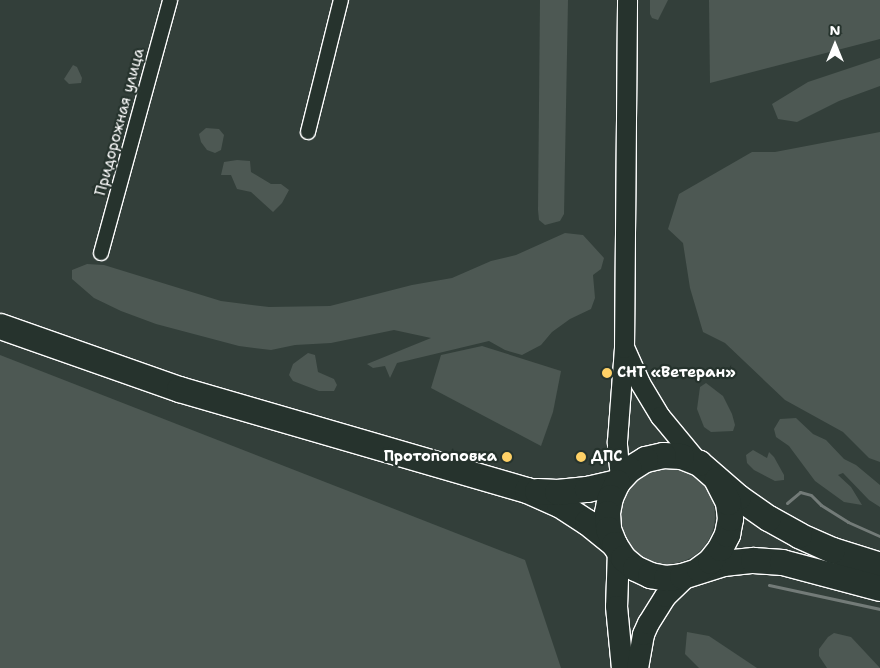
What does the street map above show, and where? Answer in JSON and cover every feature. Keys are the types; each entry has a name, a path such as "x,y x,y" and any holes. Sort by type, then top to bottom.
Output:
{"highway":[{"path":"0,326 179,390 527,490 558,504 588,522 616,547 635,568 650,575 666,578 723,563 753,560 782,562 880,588"},
{"path":"616,547 608,529 607,513 610,497 618,481 629,469 645,459 663,455 681,456 706,469 738,497 768,518 799,535 832,550 880,565"},
{"path":"693,572 710,561 720,548 727,534 730,518 728,502 722,487 706,469"},
{"path":"527,490 557,492 580,490 618,481"}],"main road":[{"path":"618,481 617,441 624,348 627,0"},
{"path":"624,348 640,383 660,416 706,469"},
{"path":"616,547 616,606 622,668"},
{"path":"637,668 643,634 648,623 665,596 693,572"}],"street":[{"name":"Придорожная улица","path":"101,253 170,0"},
{"path":"308,132 341,0"}],"shaded area":[{"path":"540,0 568,0 564,214 560,221 545,225 539,220 538,210"},
{"path":"650,0 668,0 658,20 652,18 650,14"},
{"path":"709,0 880,0 880,39 710,83"},
{"path":"880,58 880,86 839,101 797,122 778,119 772,104 808,82"},
{"path":"73,65 77,67 82,78 81,83 69,84 64,79"},
{"path":"206,128 219,129 224,135 221,150 215,153 207,150 201,142 199,134"},
{"path":"880,132 880,462 869,458 843,432 785,400 725,343 703,332 690,288 683,243 668,229 679,194 752,152 775,152"},
{"path":"250,161 251,172 271,184 281,184 289,190 282,203 273,212 251,192 237,189 231,175 221,175 224,162"},
{"path":"565,233 583,235 604,258 601,269 593,275 595,298 591,309 570,319 552,332 541,345 522,355 505,350 489,341 397,363 390,378 385,366 373,368 367,364 431,338 394,330 331,343 295,345 271,350 239,346 156,324 121,311 94,298 72,279 72,270 87,264 104,265 221,301 269,307 330,306 412,285 452,278 491,261 516,255"},
{"path":"482,346 561,371 553,412 541,446 431,388 441,355"},
{"path":"308,353 315,355 318,372 334,379 337,385 334,391 319,391 293,381 289,375 293,364"},
{"path":"0,355 525,560 561,668 0,668"},
{"path":"706,383 723,396 732,414 735,425 733,431 711,432 704,427 697,409 700,387"},
{"path":"796,418 813,434 826,440 844,459 856,465 880,485 880,507 869,500 843,473 838,475 851,487 862,505 844,502 815,481 789,446 776,437 774,429 780,419"},
{"path":"753,450 767,458 769,452 784,475 784,480 775,481 754,470 747,463 746,455"},
{"path":"667,468 685,472 701,482 711,498 715,516 711,534 701,550 685,560 667,564 649,560 633,550 623,534 619,516 623,498 633,482 649,472"},
{"path":"687,632 709,636 757,668 699,668 685,654"},
{"path":"834,633 851,637 880,668 827,668 819,656 819,649 828,637"}],"waterway":[{"path":"787,503 800,492 811,495 821,505 848,522 880,536"},
{"path":"769,585 880,609"}],"place":[{"name":"СНТ «Ветеран»","path":"607,373"},
{"name":"Протопоповка","path":"507,457"},
{"name":"ДПС","path":"581,457"}]}
